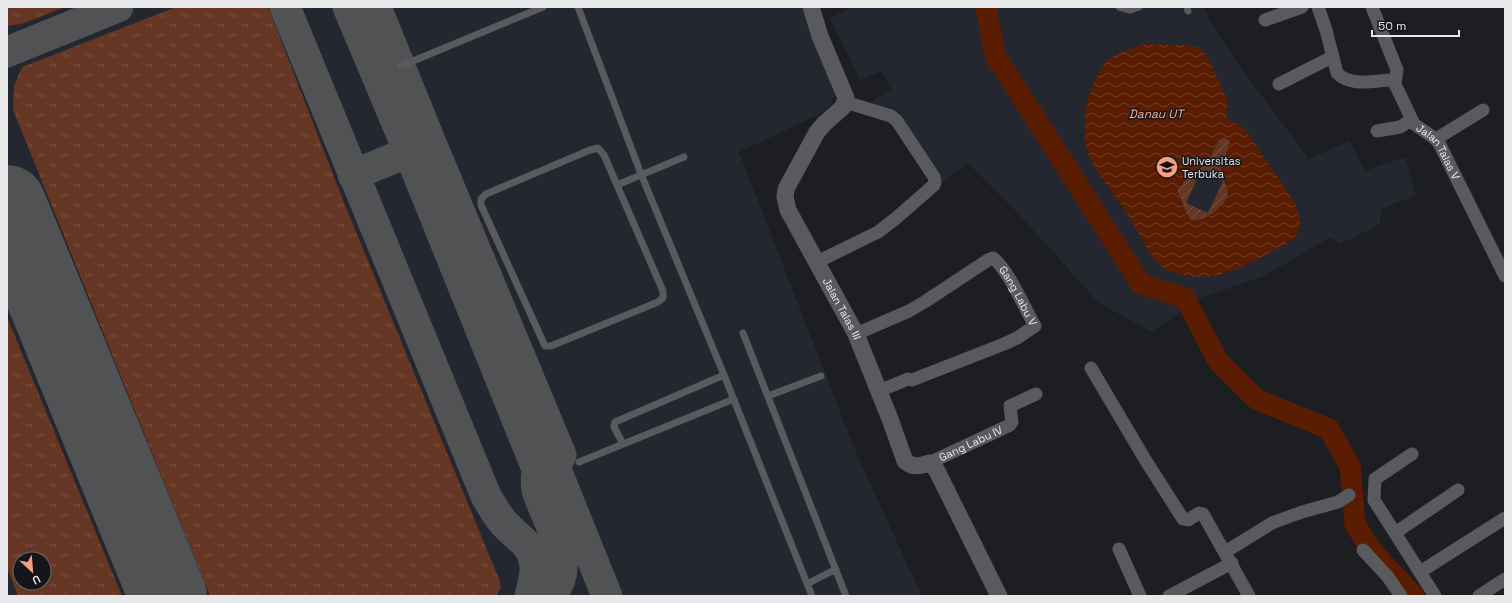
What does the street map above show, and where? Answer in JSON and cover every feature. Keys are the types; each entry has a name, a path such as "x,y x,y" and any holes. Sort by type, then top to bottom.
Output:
{"street":[{"path":"811,7 820,36 846,98 845,102 891,116 897,121 934,177 935,182 934,185 896,219 882,229 869,237 817,262"},
{"path":"1265,20 1302,7"},
{"path":"1318,7 1326,30 1337,73 1349,81 1356,83 1392,80 1395,84"},
{"path":"1372,7 1397,70 1395,84"},
{"path":"1279,84 1332,57"},
{"name":"Jalan Talas V","path":"1395,84 1411,120 1417,127 1436,139 1505,276"},
{"name":"Jalan Talas III","path":"845,102 843,107 817,132 785,193 788,210 856,334 905,461 916,466 929,463"},
{"path":"1436,139 1483,110"},
{"path":"1377,131 1400,127 1411,120"},
{"name":"Gang Labu V","path":"856,334 915,308 993,258 1000,265 1012,283 1034,326 1017,338 1004,344 912,380 908,379 879,391"},
{"path":"1092,368 1146,461 1183,519 1186,520 1199,513 1202,513 1249,596"},
{"name":"Gang Labu IV","path":"929,463 1010,425 1012,422 1010,406 1036,394"},
{"path":"1412,454 1375,479 1374,500 1435,596"},
{"path":"929,463 934,466 937,471 999,596"},
{"path":"1395,533 1458,490"},
{"path":"1169,596 1228,558 1272,523 1302,512 1338,502 1349,495"},
{"path":"1420,572 1505,518"},
{"path":"1119,549 1140,596"},
{"path":"1363,550 1388,577 1401,596"},
{"path":"1479,596 1505,579"}],"lane":[{"path":"400,66 543,7"},
{"path":"578,7 641,174 734,399 812,596"},
{"path":"1119,7 1130,10 1139,7"},
{"path":"598,148 604,156 617,185 663,291 663,298 658,302 566,340 551,346 545,346 481,205 481,199 486,194 598,148"},
{"path":"617,185 684,157"},
{"path":"743,333 846,596"},
{"path":"623,444 614,427 615,422 724,375"},
{"path":"768,396 821,376"},
{"path":"579,462 734,399"},
{"path":"807,584 836,570"}],"shaded area":[{"path":"7,7 809,7 836,94 826,111 739,152 857,455 922,596 7,596"},
{"name":"Universitas Terbuka","path":"852,7 1204,7 1211,23 1244,72 1309,159 1349,141 1365,171 1405,157 1416,195 1381,209 1380,224 1340,244 1331,237 1264,276 1201,298 1152,332 1099,303 1016,211 968,163 940,184 901,123 860,108 891,90 882,71 860,80 830,18"}],"green space":[{"path":"7,7 65,7 22,24 7,26"},
{"path":"176,7 268,7 345,205 499,579 501,588 496,596 210,596 13,110 14,86 22,67"},
{"path":"1224,137 1229,140 1230,143 1220,173 1227,187 1228,197 1213,213 1204,218 1192,221 1186,213 1177,190 1195,171 1206,165 1219,140","holes":["1201,170 1223,181 1208,213 1186,203"]},
{"path":"7,317 122,596 18,596 16,591 52,591 52,551 12,551 12,581 7,568"}],"water":[{"name":"Danau UT","path":"1143,44 1197,47 1201,49 1208,58 1225,96 1227,104 1227,118 1245,129 1295,203 1298,213 1299,227 1295,237 1290,241 1237,269 1213,276 1187,276 1172,272 1158,263 1152,256 1129,216 1094,166 1088,153 1085,138 1086,110 1093,85 1101,69 1110,59 1121,52","holes":["1224,137 1229,140 1230,143 1220,173 1227,187 1228,197 1213,213 1204,218 1192,221 1186,213 1177,190 1195,171 1206,165 1219,140"]}],"waterway":[{"path":"986,7 995,55 1141,284 1185,298 1218,361 1256,399 1329,429 1350,466 1355,524 1371,550 1414,596"}],"taxiway":[{"path":"7,52 118,7"},
{"path":"285,7 486,496 500,519 525,543 533,556 535,575 530,596"},
{"path":"348,7 409,152 537,469 536,488 562,557 562,570 558,583 550,596"},
{"path":"376,7 431,143"},
{"path":"353,175 431,143 561,455 555,467 607,596"}],"runway":[{"path":"7,204 168,596"}],"place":[{"name":"Universitas Terbuka","path":"1167,167"}]}
